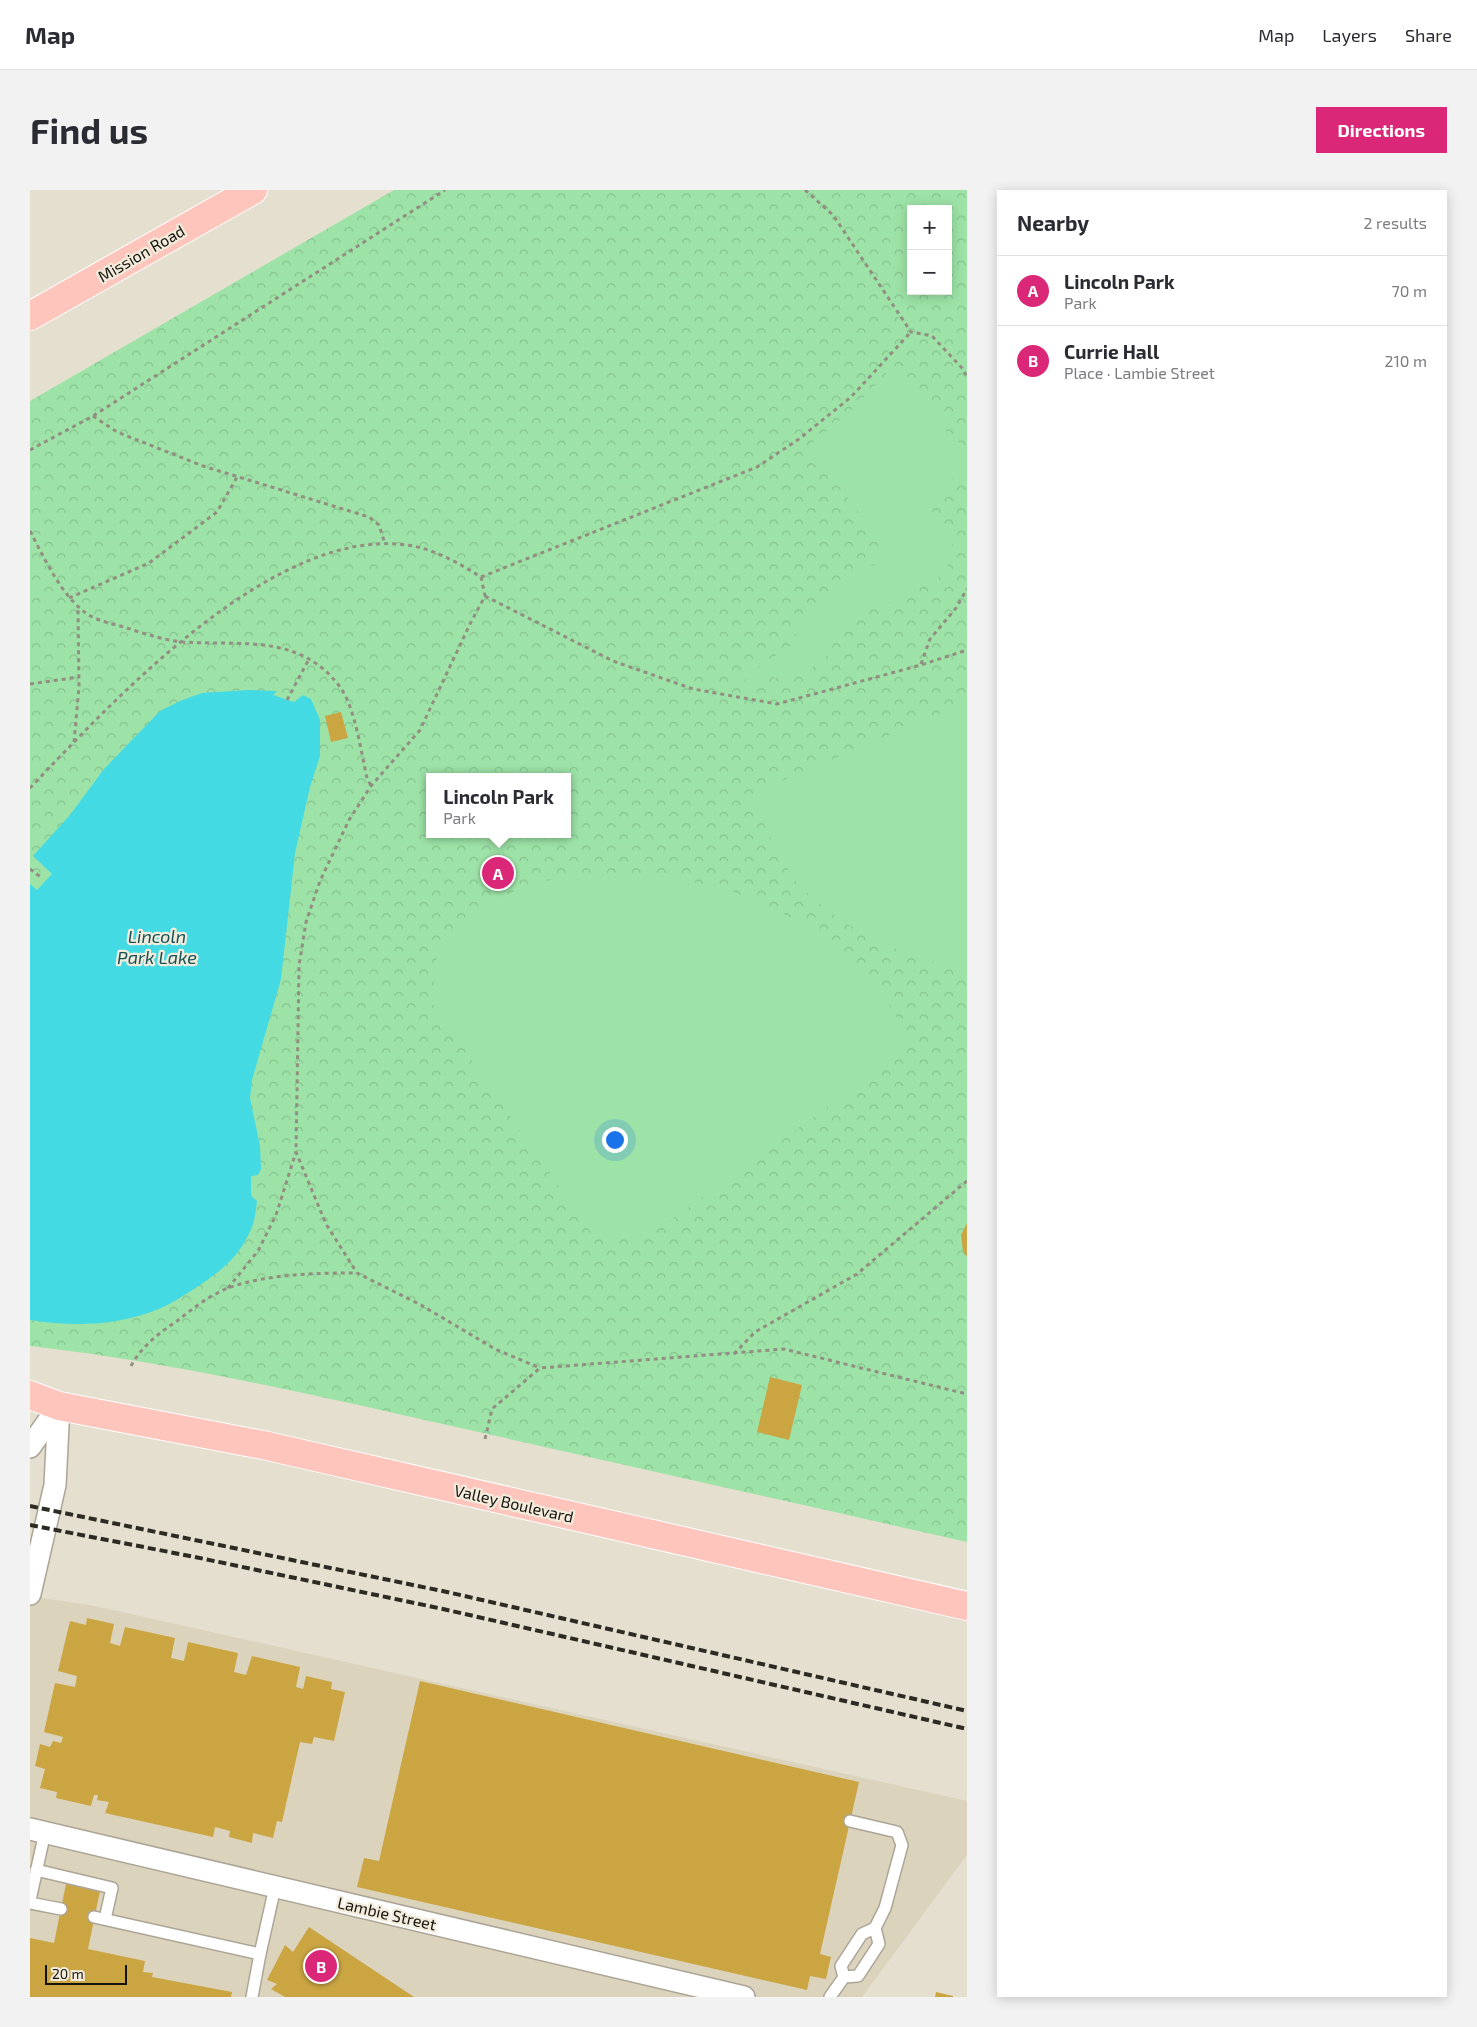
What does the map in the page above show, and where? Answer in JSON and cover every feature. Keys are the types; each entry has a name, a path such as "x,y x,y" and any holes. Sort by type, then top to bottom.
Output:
{"main road":[{"name":"Mission Road","path":"30,316 253,190"},
{"name":"Valley Boulevard","path":"30,1395 59,1406 264,1445 967,1606"},
{"name":"Valley Boulevard","path":"30,1412 59,1406"}],"street":[{"path":"30,1447 59,1406"},
{"path":"30,1594 55,1485 59,1406"},
{"name":"Lambie Street","path":"37,1831 744,1997"}],"lane":[{"path":"844,1977 858,1976 879,1944 876,1928 886,1908 902,1845 897,1832 850,1821"},
{"path":"37,1831 36,1870 30,1901 61,1909"},
{"path":"36,1870 112,1888 100,1918 260,1954"},
{"path":"252,1997 275,1887"},
{"path":"844,1977 841,1966 844,1961 862,1934 876,1928"},
{"path":"830,1997 844,1977"}],"path":[{"path":"30,450 93,416 445,190"},
{"path":"804,190 833,215 911,332 932,336 962,369 967,378"},
{"path":"481,577 757,467 799,439 851,397 911,332"},
{"path":"93,416 117,432 203,466 369,517 379,525 385,544"},
{"path":"69,598 149,563 217,512 237,477"},
{"path":"30,531 69,598 82,611 99,620 180,642 269,645 298,652 320,665 341,688 353,718 367,778 371,786"},
{"path":"30,788 74,742 180,642 258,585 290,568 322,555 353,547 385,544 413,546 440,554 481,577 486,596 470,624 420,730 371,786 349,820 320,881 306,922 299,966 296,1152 276,1215 258,1251 227,1288"},
{"path":"921,665 930,639 956,608 967,589"},
{"path":"486,596 613,661 693,689 777,704 921,665 967,650"},
{"path":"74,742 79,677 78,607"},
{"path":"287,700 309,659"},
{"path":"30,684 79,677"},
{"path":"30,869 42,878"},
{"path":"296,1152 326,1224 357,1273"},
{"path":"734,1354 755,1332 857,1274 967,1181"},
{"path":"131,1366 137,1354 161,1332 201,1303 227,1288 308,1272 357,1273 422,1305 495,1348 540,1368 784,1350 967,1394"},
{"path":"485,1439 492,1409 540,1368"}],"shaded area":[{"path":"30,1596 95,1606 967,1801 967,1855 862,1997 30,1997"}],"green space":[{"path":"394,190 967,190 967,1542 253,1382 86,1353 30,1346 30,401"},
{"path":"894,365 949,415 940,425 967,450 967,487 955,476 927,506 943,522 950,534 953,549 948,565 937,578 916,586 897,600 874,604 862,610 844,628 826,656 816,665 793,676 786,678 772,677 757,686 750,686 745,679 748,674 796,642 795,630 820,599 832,595 845,574 857,567 876,565 879,560 874,556 882,550 882,543 808,446 850,412"},
{"path":"967,702 967,965 945,964 922,959 897,950 873,939 828,911 794,879 769,835 751,794"},
{"path":"600,873 658,875 727,889 790,917 839,948 882,993 913,1045 645,1239 592,1234 432,1003 437,953 454,928 487,903 537,882"},
{"path":"967,1066 967,1092 954,1081"}],"water":[{"name":"Lincoln Park Lake","path":"248,690 277,691 273,695 294,702 303,695 311,699 320,720 320,756 310,787 295,853 281,979 252,1080 250,1098 260,1146 261,1169 258,1175 251,1176 251,1196 257,1201 252,1227 243,1245 224,1267 200,1285 161,1308 113,1322 63,1324 30,1320 30,884 37,890 52,874 33,856 70,815 104,769 160,711 202,693"}],"building":[{"path":"341,712 348,738 331,742 325,716"},
{"path":"967,1223 967,1257 963,1251 961,1235"},
{"path":"770,1377 802,1385 789,1440 757,1432"},
{"path":"87,1618 114,1624 110,1643 120,1646 125,1627 175,1638 171,1658 184,1661 188,1642 238,1653 234,1672 246,1675 252,1656 300,1667 296,1687 303,1689 306,1676 332,1682 331,1689 345,1692 334,1741 314,1737 312,1744 300,1742 282,1822 277,1821 273,1838 253,1833 252,1843 229,1837 230,1831 215,1827 213,1837 105,1813 109,1802 97,1800 98,1795 94,1795 91,1806 56,1798 57,1792 40,1788 45,1769 35,1766 40,1744 50,1747 53,1741 61,1743 63,1737 44,1732 55,1683 75,1687 77,1676 58,1671 70,1621 86,1625"},
{"path":"420,1681 859,1782 820,1954 831,1957 826,1979 810,1976 807,1990 357,1887 364,1858 379,1861"},
{"path":"66,1884 100,1891 88,1949 145,1961 143,1972 153,1973 152,1977 232,1992 231,1997 30,1997 30,1938 54,1943"},
{"path":"309,1927 414,1997 285,1997 271,1989 277,1984 267,1980 285,1945 293,1952"},
{"path":"936,1992 953,1996 953,1997 935,1997"}],"railway":[{"path":"30,1506 447,1592 967,1711"},
{"path":"30,1525 195,1557 443,1609 967,1729"}],"place":[{"name":"Lincoln Park","path":"498,873"},
{"name":"Currie Hall","path":"321,1966"}]}
